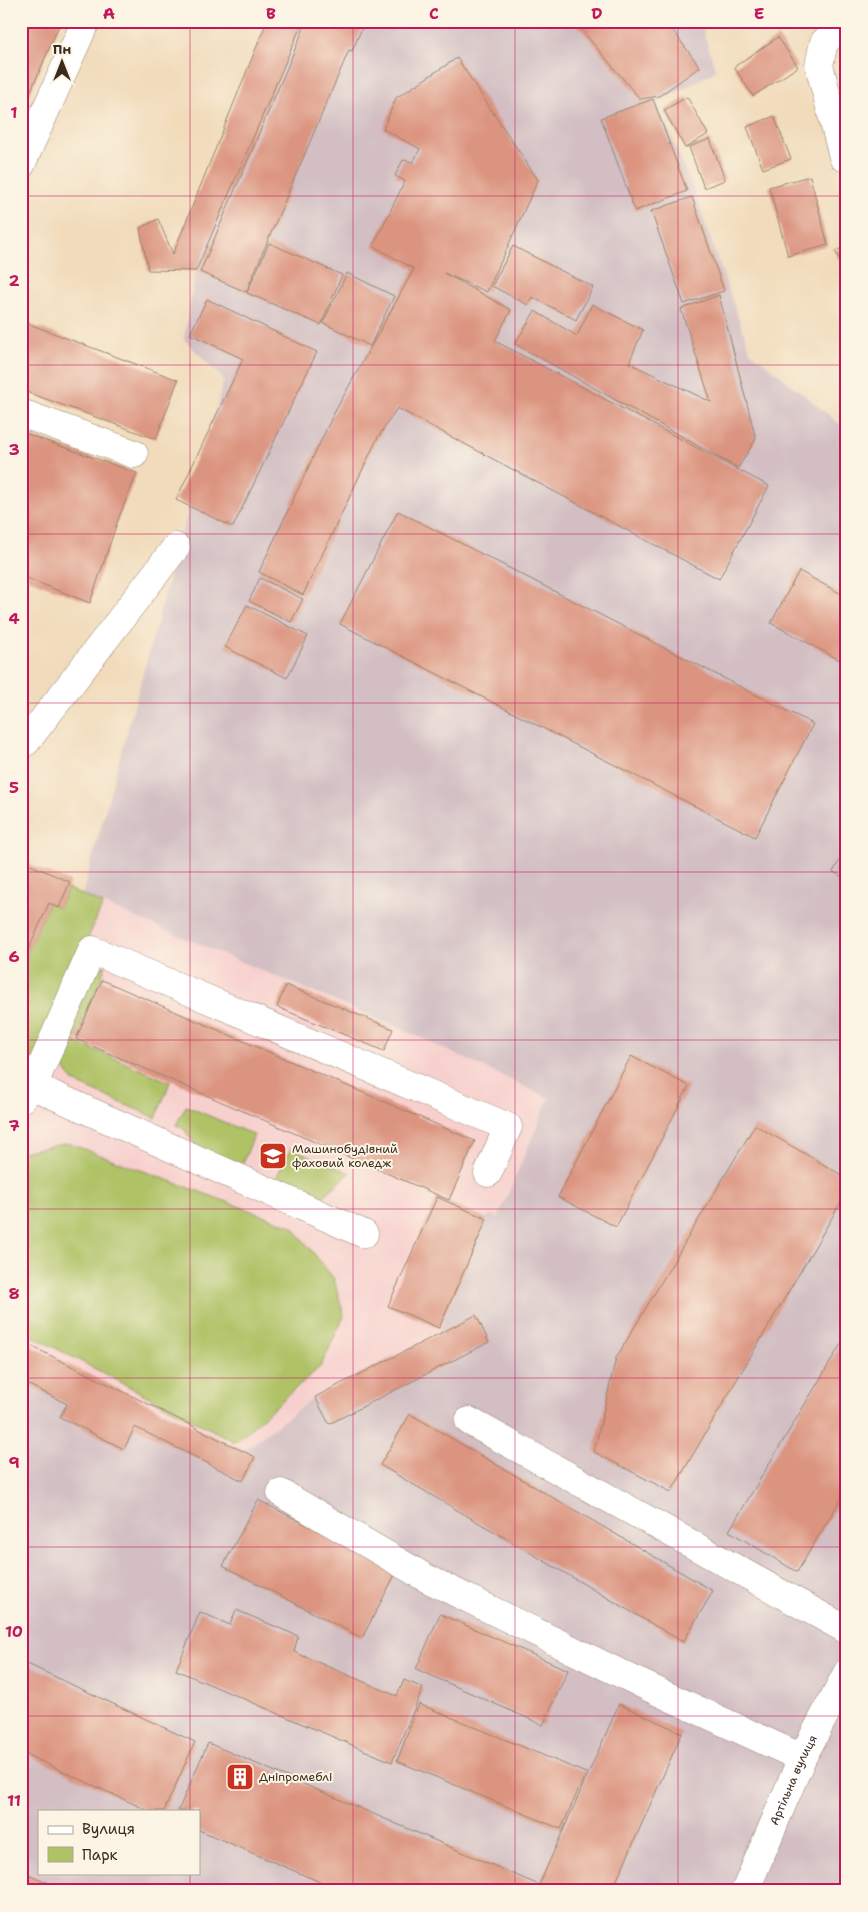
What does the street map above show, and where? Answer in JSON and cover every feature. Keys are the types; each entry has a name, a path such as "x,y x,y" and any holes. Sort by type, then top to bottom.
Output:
{"street":[{"path":"21,165 86,21"},
{"path":"843,157 818,65 824,42 847,23"},
{"path":"21,413 134,454"},
{"path":"21,740 26,742 176,547"},
{"path":"364,1234 27,1093 92,950 508,1127 488,1172"},
{"path":"468,1421 847,1630"},
{"path":"281,1493 426,1578 648,1687 802,1758"},
{"name":"Артільна вулиця","path":"745,1891 802,1758 847,1672"}],"shaded area":[{"path":"303,21 700,21 716,71 657,103 695,194 750,351 847,430 847,1891 21,1891 21,1341 243,1451 315,1397 437,1335 487,1219 490,1215 498,1218 549,1098 406,1031 82,895 224,380 184,339 196,271"},
{"name":"Машинобудівний фаховий коледж","path":"68,889 406,1031 549,1097 498,1218 490,1215 487,1219 437,1335 315,1397 243,1451 21,1341 21,967 49,903 59,908"}],"green space":[{"path":"68,889 103,904 36,1056 21,1081 21,967 49,903 59,908"},
{"path":"106,966 74,1041 170,1082 156,1118 76,1083 68,1075 64,1067 62,1046 92,971"},
{"path":"186,1106 254,1135 240,1170 205,1157 183,1128 176,1125"},
{"path":"68,1143 292,1226 334,1279 344,1316 321,1366 235,1442 21,1330 21,1152"},
{"path":"291,1148 350,1173 317,1202 273,1184"}],"building":[{"path":"21,21 61,21 21,114"},
{"path":"267,21 303,21 196,271 148,270 140,228 158,219 173,254"},
{"path":"307,21 365,21 352,51 349,50 246,292 200,272"},
{"path":"574,21 670,21 668,24 700,67 659,96 640,99"},
{"path":"778,37 798,67 753,96 734,67"},
{"path":"457,58 538,180 487,292 444,273 511,310 495,341 769,486 719,579 397,408 377,439 303,595 259,572 333,415 414,269 373,246 405,181 395,176 403,160 413,162 420,149 383,129 396,98"},
{"path":"687,97 708,134 685,148 664,110"},
{"path":"653,99 687,191 635,211 601,118"},
{"path":"774,116 791,159 763,169 747,127"},
{"path":"710,139 725,180 704,188 689,147"},
{"path":"810,176 828,245 788,256 769,187"},
{"path":"692,197 724,291 684,304 651,211"},
{"path":"269,243 342,275 321,325 247,293"},
{"path":"513,246 593,287 576,320 532,297 528,305 492,286"},
{"path":"847,246 847,275 835,251"},
{"path":"347,273 394,296 370,346 323,323"},
{"path":"719,295 756,439 738,468 515,344 535,311 577,336 592,304 643,330 629,363 711,402 681,309"},
{"path":"207,299 317,352 233,527 176,500 243,359 190,334"},
{"path":"21,321 178,380 156,439 21,390"},
{"path":"21,432 137,473 119,517 90,603 21,576"},
{"path":"398,511 813,724 755,837 340,624"},
{"path":"799,571 847,597 847,664 771,623"},
{"path":"260,578 303,599 291,622 249,601"},
{"path":"247,605 308,636 287,678 225,647"},
{"path":"847,848 847,879 833,872"},
{"path":"21,861 70,882 59,908 49,903 21,967"},
{"path":"102,980 475,1141 449,1200 76,1039"},
{"path":"286,985 393,1029 384,1051 277,1007"},
{"path":"631,1056 689,1086 616,1227 558,1197"},
{"path":"755,1125 847,1178 847,1192 671,1492 594,1452 616,1358"},
{"path":"437,1197 487,1219 439,1328 388,1306"},
{"path":"476,1315 489,1342 329,1424 315,1397"},
{"path":"847,1334 847,1489 797,1572 729,1531"},
{"path":"21,1341 255,1457 243,1481 135,1427 124,1449 60,1417 67,1404 21,1381"},
{"path":"410,1414 713,1591 683,1642 380,1465"},
{"path":"258,1500 397,1571 362,1638 223,1566"},
{"path":"236,1610 298,1636 294,1652 397,1696 404,1680 423,1688 392,1762 176,1670 200,1612 230,1625"},
{"path":"440,1614 568,1670 543,1725 416,1669"},
{"path":"21,1661 195,1742 164,1810 147,1810 21,1752"},
{"path":"419,1704 586,1773 561,1829 397,1761"},
{"name":"Дніпромеблі","path":"619,1704 682,1733 612,1891 341,1891 200,1830 200,1810 178,1810 208,1743 539,1885"},
{"path":"21,1871 67,1891 21,1891"}],"place":[{"name":"Машинобудівний фаховий коледж","path":"273,1156"},
{"name":"Дніпромеблі","path":"240,1777"}]}
